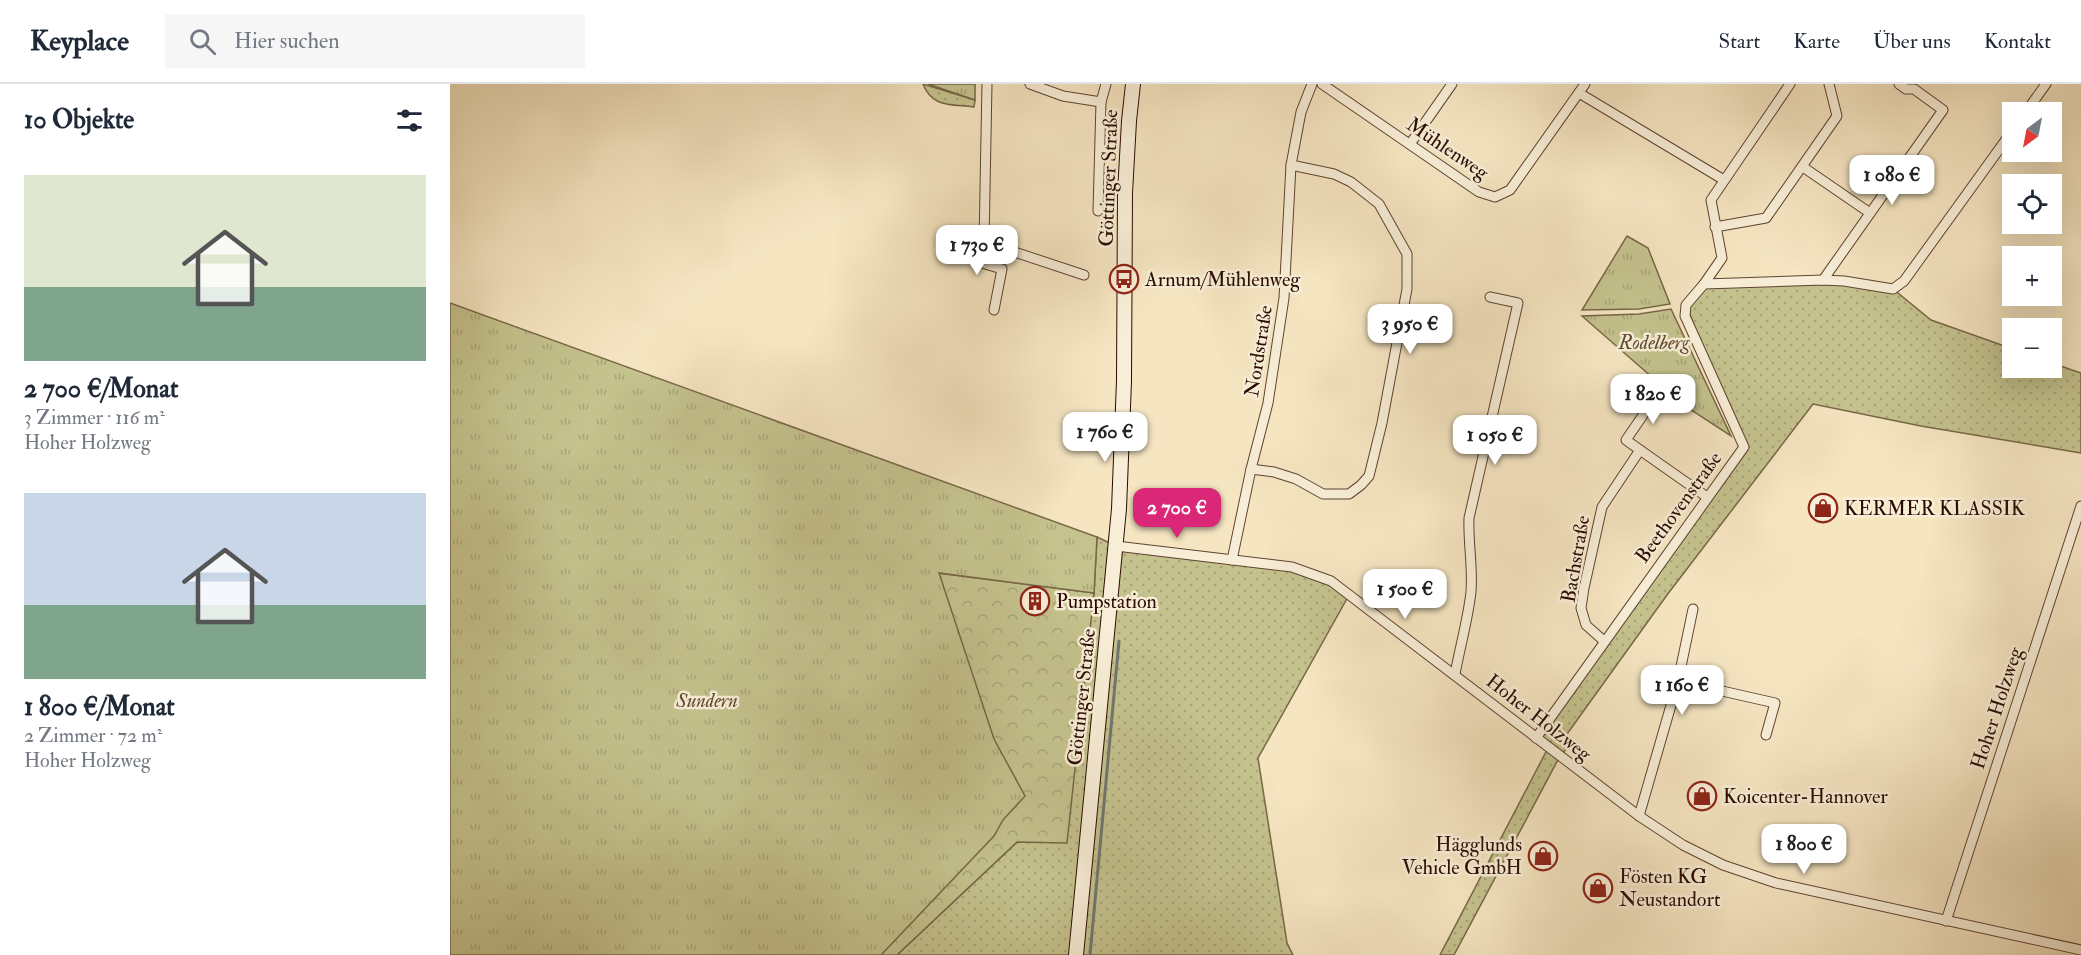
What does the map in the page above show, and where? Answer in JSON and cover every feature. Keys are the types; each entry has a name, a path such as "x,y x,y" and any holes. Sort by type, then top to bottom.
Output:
{"street":[{"path":"987,84 982,263 1002,269"},
{"path":"1030,84 1063,96 1101,102"},
{"path":"1098,211 1101,102 1106,84"},
{"name":"Göttinger Straße","path":"1076,955 1116,546 1124,381 1125,193 1128,121 1133,84"},
{"name":"Nordstraße","path":"1232,560 1268,403 1284,297 1291,165 1301,112 1312,84"},
{"name":"Mühlenweg","path":"1322,84 1479,192 1495,197 1510,190 1579,93"},
{"path":"1410,144 1452,84"},
{"path":"1585,84 1579,93 1724,180"},
{"name":"Beethovenstraße","path":"1536,738 1744,447 1685,316 1686,305 1722,258 1711,200 1790,84"},
{"path":"1715,228 1766,218 1837,116 1829,84"},
{"path":"1823,280 1943,110 1914,89 1906,89 1899,84"},
{"path":"2033,102 2046,84"},
{"path":"1704,284 1823,280 1844,281 1893,290 1904,281 2002,145"},
{"path":"1251,470 1274,472 1296,479 1323,494 1349,494 1369,476 1382,423 1407,289 1407,254 1379,204 1350,182 1334,174 1291,165"},
{"path":"1803,167 1870,213"},
{"path":"984,242 1084,275"},
{"path":"994,310 1008,249"},
{"path":"1455,674 1471,593 1469,518 1518,303 1490,297"},
{"path":"1652,402 1626,440 1707,497"},
{"name":"Bachstraße","path":"1604,641 1586,625 1581,608 1584,588 1602,507 1640,450"},
{"name":"Hoher Holzweg","path":"1946,921 2081,506"},
{"name":"Hoher Holzweg","path":"1116,546 1293,567 1331,581 1639,816 1683,844 1723,865 1776,883 2081,950"},
{"path":"1639,816 1678,681 1693,609"},
{"path":"1678,681 1774,703 1766,735"}],"green space":[{"path":"923,84 975,100 974,107 937,101 927,92"},
{"path":"928,84 975,84 975,100"},
{"path":"1627,236 1648,248 1670,304 1639,309 1582,310"},
{"path":"1823,280 1893,289 1931,320 2002,345 2002,378 2062,378 2062,366 2081,373 2081,453 1921,426 1813,404 1667,595 1567,734 1568,747 1560,756 1454,955 1440,955 1548,748 1536,738 1743,447 1686,305 1704,284"},
{"name":"Sundern","path":"450,303 1097,537 1094,593 939,573 994,739 1025,796 1003,820 994,836 881,955 450,955"},
{"name":"Rodelberg","path":"1671,309 1731,436 1685,406 1582,316 1639,314"},
{"path":"1097,537 1116,546 1292,567 1331,581 1349,595 1258,758 1287,943 1293,955 897,955 1017,842 1094,593"},
{"path":"914,570 1094,593 1067,843 1017,842 897,955 857,955"}],"waterway":[{"path":"1090,955 1119,641"}],"place":[{"name":"Arnum/Mühlenweg","path":"1124,279"},
{"name":"KERMER KLASSIK","path":"1823,508"},
{"name":"Pumpstation","path":"1035,601"},
{"name":"Koicenter-Hannover","path":"1702,796"},
{"name":"Hägglunds Vehicle GmbH","path":"1543,856"},
{"name":"Fösten KG Neustandort","path":"1598,888"}]}
